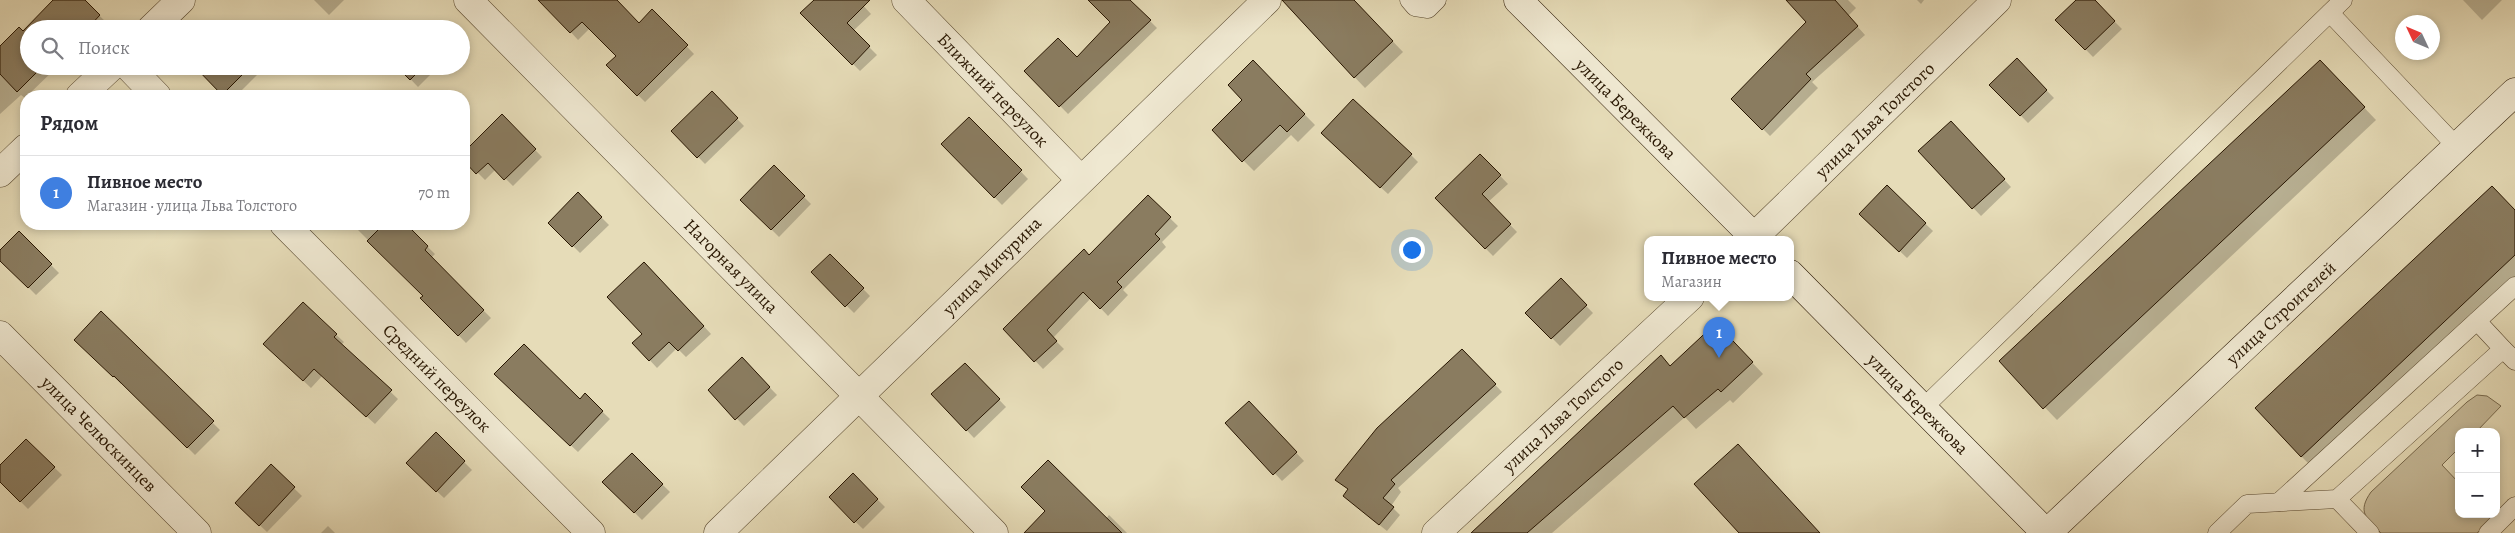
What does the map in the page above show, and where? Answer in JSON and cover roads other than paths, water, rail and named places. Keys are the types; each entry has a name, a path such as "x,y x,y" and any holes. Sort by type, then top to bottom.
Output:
{"street":[{"path":"160,20 181,0"},
{"name":"Нагорная улица","path":"468,0 994,533"},
{"name":"Ближний переулок","path":"906,0 1080,179"},
{"name":"улица Мичурина","path":"718,533 861,397 1080,179 1267,0"},
{"name":"улица Бережкова","path":"1518,0 1751,236"},
{"name":"улица Льва Толстого","path":"1757,236 1997,0"},
{"path":"86,90 102,75"},
{"path":"137,75 152,90"},
{"name":"улица Строителей","path":"2047,533 2457,147 2512,102"},
{"path":"0,173 20,154"},
{"name":"Средний переулок","path":"290,230 591,533"},
{"name":"улица Бережкова","path":"1794,278 2047,533"},
{"name":"улица Льва Толстого","path":"1436,533 1686,301"},
{"name":"улица Челюскинцев","path":"0,335 197,533"}],"lane":[{"path":"1409,0 1415,7 1428,9 1437,0"},
{"path":"1923,408 2344,0"},
{"path":"2330,14 2457,147"},
{"path":"2280,502 2515,286"},
{"path":"2217,533 2246,504 2337,499 2509,355 2477,321"},
{"path":"2337,499 2370,533"},
{"path":"2488,533 2515,506"}],"place":[{"name":"Пивное место","path":"1719,358"}]}
